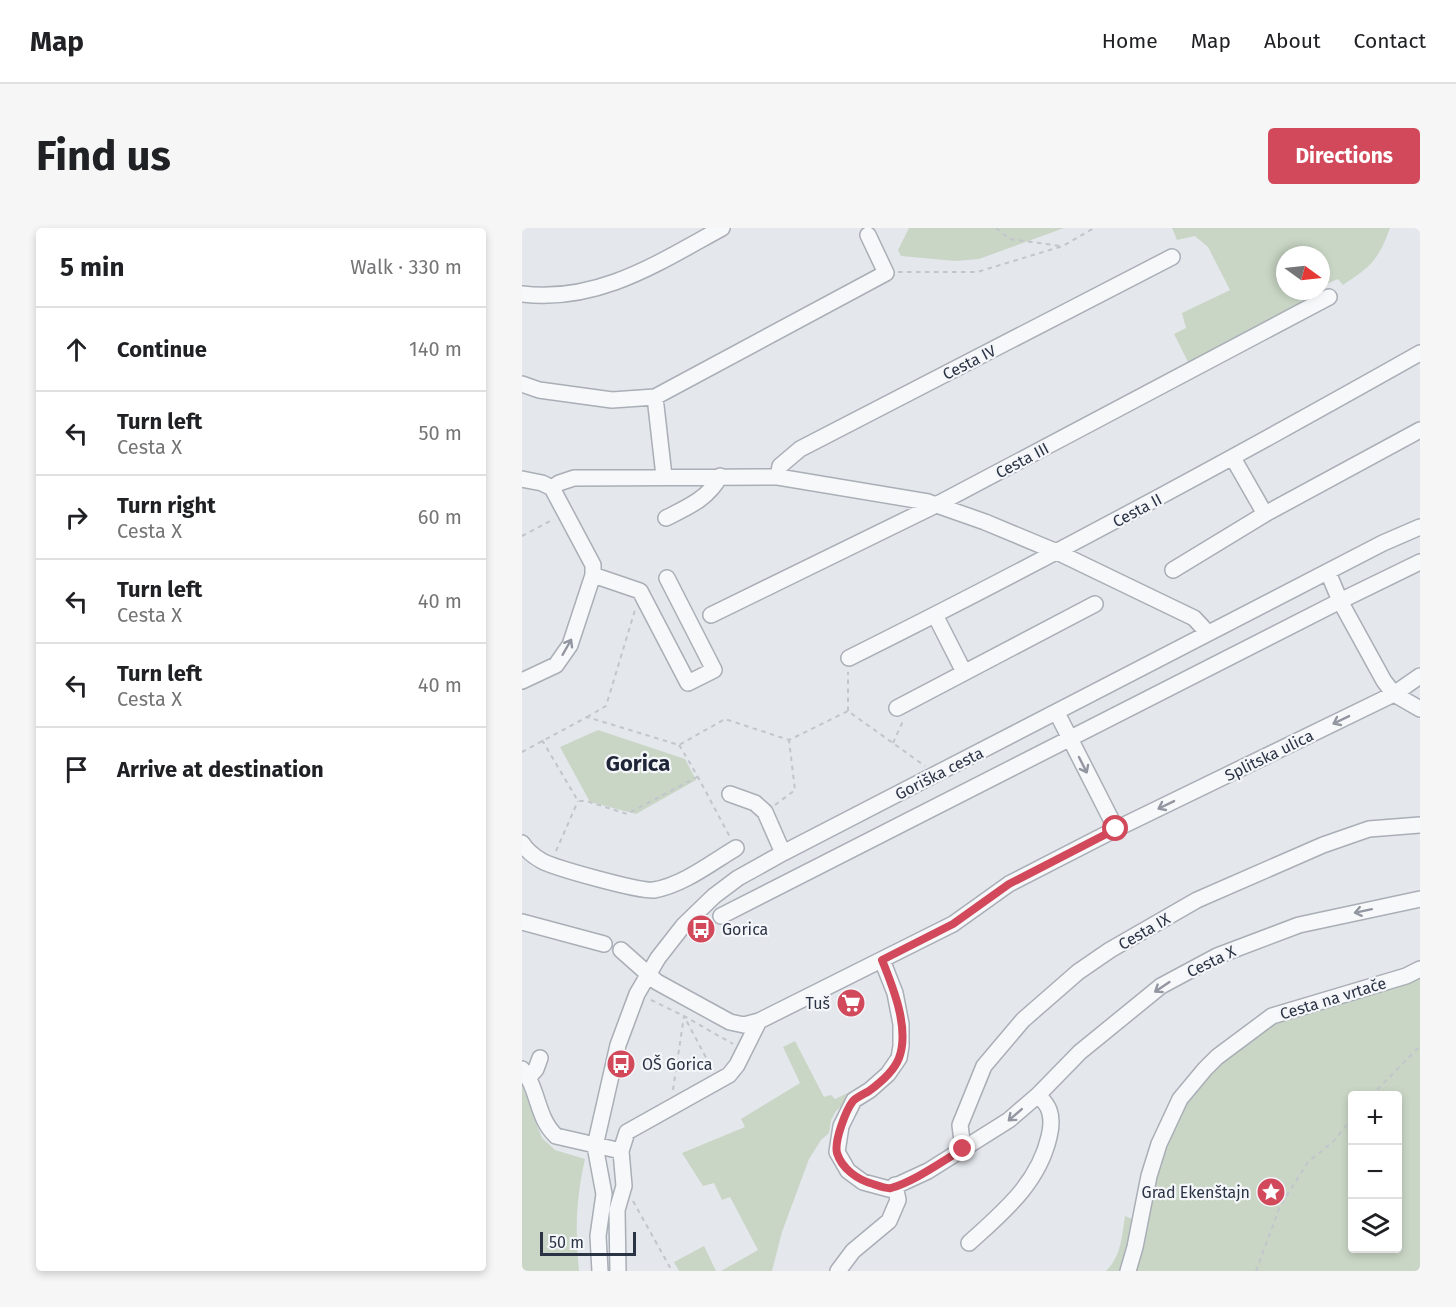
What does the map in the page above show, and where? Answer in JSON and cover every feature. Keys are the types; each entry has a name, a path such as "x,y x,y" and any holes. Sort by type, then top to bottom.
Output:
{"street":[{"path":"522,294 553,295 598,289 648,268 722,228"},
{"path":"522,384 538,390 612,400 655,397 885,273 868,235"},
{"name":"Cesta IV","path":"778,477 780,466 800,450 1172,257"},
{"name":"Cesta III","path":"711,615 936,505 1323,300"},
{"name":"Cesta II","path":"849,658 1057,552 1233,458 1420,353"},
{"path":"655,397 664,476"},
{"path":"1173,570 1265,514 1420,430"},
{"path":"1233,458 1265,514"},
{"path":"666,518 700,500 714,488 720,476"},
{"path":"552,488 574,478 778,477 936,505 985,522 1057,552 1194,618 1208,633"},
{"path":"522,479 542,483 552,488 593,565 593,575 570,645 556,665 522,681"},
{"name":"Goriška cesta","path":"600,1271 598,1236 604,1194 595,1146 618,1044 637,994 658,958 683,926 714,896 738,878 783,853 1208,633 1420,527"},
{"path":"722,916 1420,562"},
{"path":"1328,572 1340,601 1384,681 1394,694 1420,709"},
{"path":"593,575 640,591 688,683 714,670 667,578"},
{"path":"897,708 1095,604"},
{"path":"935,615 964,672"},
{"name":"Splitska ulica","path":"759,1021 953,924 1009,884 1116,829 1394,694 1420,676"},
{"path":"1057,713 1116,829"},
{"path":"730,794 755,803 765,812 783,853"},
{"name":"Cesta IX","path":"963,1149 960,1125 984,1066 1023,1020 1078,972 1110,950 1197,900 1323,845 1369,829 1420,825"},
{"path":"524,851 550,865 652,890 674,884 736,848"},
{"name":"Cesta X","path":"882,960 895,993 901,1024 899,1058 888,1074 854,1100 841,1126 837,1152 848,1171 863,1182 889,1189 928,1171 1009,1120 1038,1095 1080,1052 1161,986 1217,956 1299,925 1420,899"},
{"path":"522,922 604,944"},
{"path":"621,950 634,959 657,982 730,1022 744,1025 759,1021"},
{"name":"Cesta na vrtače","path":"1128,1271 1149,1176 1160,1144 1180,1099 1205,1069 1217,1057 1272,1016 1406,976 1420,969"},
{"path":"618,1271 617,1210 624,1186 621,1151 627,1132 675,1104 720,1082 733,1070 759,1021"},
{"path":"540,1058 536,1069 525,1073 542,1118 549,1129 562,1138 621,1151"},
{"path":"969,1243 1009,1207 1031,1181 1046,1151 1051,1128 1049,1108 1038,1095"},
{"path":"838,1271 853,1251 888,1221 898,1200 896,1185"}],"path":[{"path":"996,228 1010,239 1063,246"},
{"path":"885,273 977,272 1063,246 1094,228"},
{"path":"522,536 565,514"},
{"path":"522,752 606,706 640,591"},
{"path":"848,711 849,658"},
{"path":"679,745 725,719 789,740 848,711"},
{"path":"848,711 927,767"},
{"path":"587,717 679,745 699,776 704,791 736,848"},
{"path":"542,740 578,801"},
{"path":"765,812 795,789 789,740"},
{"path":"578,801 586,801 627,814 699,776"},
{"path":"550,865 578,801"},
{"path":"637,994 684,1016 743,1050"},
{"path":"684,1016 720,1082"},
{"path":"675,1104 672,1096 684,1016"},
{"path":"1375,1091 1420,1046"},
{"path":"1256,1271 1285,1197 1308,1161 1334,1141 1348,1124"},
{"path":"624,1186 672,1271"}],"green space":[{"path":"909,228 1064,228 979,259 955,261 901,256 898,250"},
{"path":"1172,228 1390,228 1377,256 1360,273 1343,285 1338,279 1330,282 1330,246 1276,246 1276,300 1317,300 1188,362 1174,334 1186,328 1182,313 1230,290 1208,247 1195,236 1177,240"},
{"path":"598,730 685,759 696,780 636,814 590,802 560,747"},
{"path":"1420,972 1420,1271 1131,1271 1148,1188 1185,1097 1212,1064 1275,1019"},
{"path":"795,1041 824,1097 831,1095 835,1099 850,1092 852,1096 836,1111 831,1120 829,1133 821,1140 809,1159 782,1232 772,1271 721,1271 758,1250 730,1197 722,1200 714,1183 703,1186 682,1153 745,1127 741,1119 800,1083 783,1047"},
{"path":"522,1086 542,1138 555,1150 585,1159 577,1215 579,1271 522,1271"},
{"path":"1125,1216 1134,1220 1123,1271 1106,1271 1118,1253"},
{"path":"704,1246 716,1271 679,1271 674,1262"}],"place":[{"name":"Gorica","path":"701,929"},
{"name":"Tuš","path":"851,1003"},
{"name":"OŠ Gorica","path":"621,1064"},
{"name":"Grad Ekenštajn","path":"1271,1192"}],"district":[{"name":"Gorica","path":"638,763"}],"route":[{"path":"963,1149 928,1171 889,1189 863,1182 848,1171 837,1152 841,1126 854,1100 888,1074 899,1058 901,1024 895,993 882,960 953,924 1009,884 1116,829"}]}
